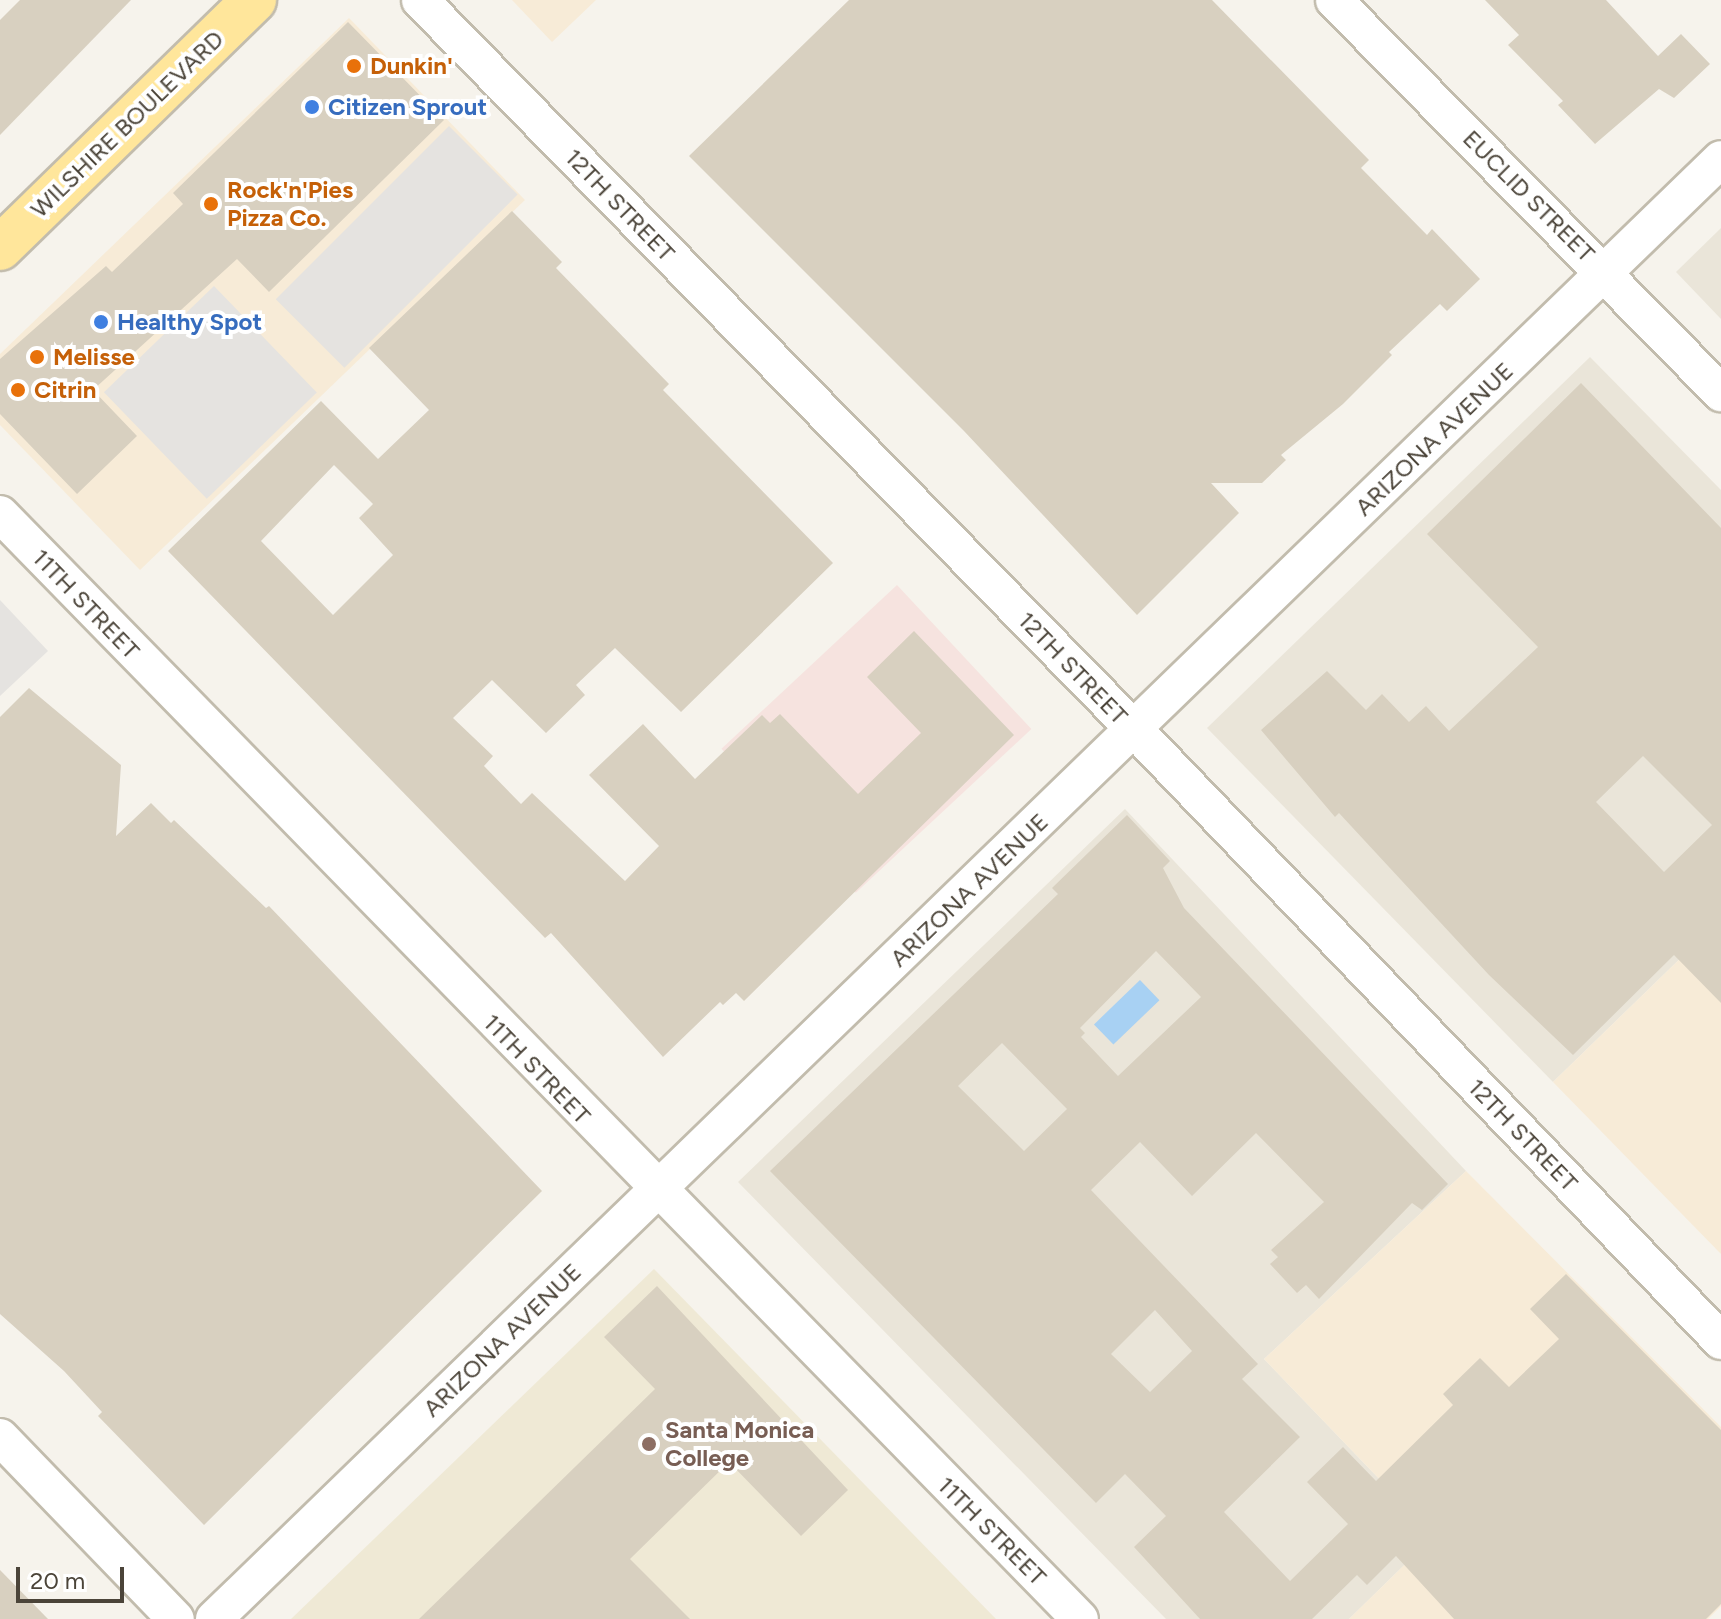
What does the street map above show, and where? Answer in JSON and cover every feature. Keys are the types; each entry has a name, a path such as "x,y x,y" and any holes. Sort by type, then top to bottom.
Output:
{"main road":[{"name":"WILSHIRE BOULEVARD","path":"0,248 254,0"}],"street":[{"name":"12TH STREET","path":"420,0 1134,729 1721,1341"},
{"name":"EUCLID STREET","path":"1334,0 1721,393"},
{"name":"ARIZONA AVENUE","path":"214,1619 1721,159"},
{"name":"11TH STREET","path":"0,514 656,1191 1080,1619"},
{"path":"0,1437 176,1619"}],"shaded area":[{"path":"512,0 596,0 552,42"},
{"path":"349,18 525,200 140,570 0,425 0,354"},
{"path":"449,126 518,195 344,368 276,299"},
{"path":"1721,228 1721,319 1676,272"},
{"path":"214,286 317,392 207,499 104,392"},
{"path":"1590,357 1721,490 1721,919 1553,1082 1207,728"},
{"path":"897,585 1031,729 856,893 721,749"},
{"path":"0,600 48,651 0,696"},
{"path":"1125,809 1466,1171 1264,1359 1434,1536 1349,1619 1166,1619 738,1182"},
{"path":"1721,919 1721,1254 1553,1082"},
{"path":"1466,1171 1721,1427 1721,1606 1708,1619 1349,1619 1434,1536 1264,1359"},
{"name":"Santa Monica College","path":"654,1269 996,1619 291,1619"}],"water":[{"path":"1140,980 1159,1000 1113,1045 1094,1024"}],"building":[{"path":"20,0 131,0 0,135 0,20"},
{"path":"849,0 1212,0 1369,160 1361,168 1427,235 1432,229 1480,279 1447,311 1440,304 1389,352 1392,355 1343,404 1281,455 1286,460 1262,483 1211,483 1239,513 1137,615 964,431 689,156"},
{"path":"1485,0 1606,0 1658,56 1681,34 1710,64 1674,98 1659,89 1595,144 1558,105 1563,101 1508,45 1519,35"},
{"path":"348,22 444,120 269,292 237,259 93,390 137,436 77,494 0,414 0,359 106,266 112,272 183,204 173,193"},
{"path":"512,211 562,262 556,268 669,384 663,390 833,563 681,712 615,648 576,685 585,695 546,733 492,680 453,718 493,756 484,766 521,804 532,793 625,881 659,846 589,775 643,724 695,779 762,715 770,723 780,714 858,794 921,733 867,677 914,631 1014,735 744,1001 736,993 723,1005 720,1002 663,1057 551,933 545,938 168,551 321,401 378,459 429,410 369,348","holes":["334,465 373,504 359,518 393,555 333,615 261,541"]},
{"path":"1581,383 1721,528 1721,1003 1674,955 1573,1055 1489,975 1339,813 1335,817 1261,730 1327,671 1366,710 1382,694 1409,722 1426,706 1449,731 1538,647 1427,534","holes":["1643,756 1712,825 1664,872 1596,802"]},
{"path":"29,688 121,765 116,836 151,803 171,823 174,820 266,908 269,906 542,1191 204,1525 98,1416 102,1412 64,1371 0,1314 0,717"},
{"path":"1127,815 1170,861 1163,868 1184,908 1448,1184 1422,1210 1412,1203 1319,1299 1306,1285 1297,1293 1270,1264 1278,1257 1271,1250 1324,1202 1256,1133 1192,1196 1140,1142 1091,1190 1258,1364 1242,1379 1300,1437 1224,1512 1290,1581 1348,1524 1307,1482 1343,1447 1376,1481 1453,1405 1443,1394 1480,1358 1509,1387 1559,1339 1530,1309 1566,1274 1721,1430 1721,1604 1706,1619 1454,1619 1396,1556 1367,1585 1357,1575 1312,1619 1200,1619 1134,1547 1166,1516 1125,1474 1096,1503 770,1171 1058,894 1052,888","holes":["1156,951 1201,997 1118,1076 1081,1037 1085,1033 1080,1028","1002,1043 1067,1109 1024,1151 958,1086","1155,1310 1192,1351 1150,1392 1111,1354"]},
{"path":"657,1286 848,1490 801,1536 729,1462 630,1559 690,1619 419,1619 655,1389 604,1337"},
{"path":"0,1570 48,1619 0,1619"}],"place":[{"name":"Dunkin'","path":"354,66"},
{"name":"Citizen Sprout","path":"312,107"},
{"name":"Rock'n'Pies Pizza Co.","path":"211,204"},
{"name":"Healthy Spot","path":"101,322"},
{"name":"Melisse","path":"37,357"},
{"name":"Citrin","path":"18,390"},
{"name":"Santa Monica College","path":"649,1444"}]}
